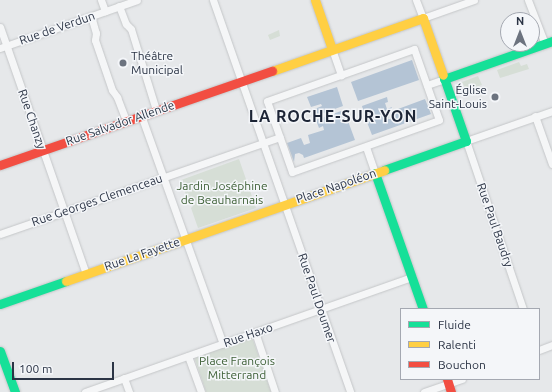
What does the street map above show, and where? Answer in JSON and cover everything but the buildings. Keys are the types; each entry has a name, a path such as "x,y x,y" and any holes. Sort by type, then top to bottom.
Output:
{"street":[{"path":"101,0 105,11"},
{"name":"Rue de Verdun","path":"3,47 137,0"},
{"name":"Place Napoléon","path":"213,0 284,204 466,141"},
{"path":"315,0 341,75"},
{"path":"416,0 466,141 552,111"},
{"path":"240,81 474,0"},
{"path":"427,85 548,43 528,0"},
{"path":"119,6 126,24 131,29 156,110"},
{"path":"90,16 96,33 95,40 112,90 117,97 126,121"},
{"name":"Rue Chanzy","path":"0,27 3,47 43,150 86,274"},
{"path":"414,49 439,120 292,172 267,101 341,75 414,49"},
{"name":"Rue Salvador Allende","path":"0,165 240,81"},
{"path":"141,115 223,344"},
{"path":"535,116 552,164"},
{"name":"Rue Georges Clemenceau","path":"0,234 280,137"},
{"name":"Rue Paul Baudry","path":"466,141 523,308"},
{"path":"366,147 423,308"},
{"name":"Rue La Fayette","path":"0,304 284,204"},
{"name":"Rue Paul Doumer","path":"284,204 350,392"},
{"name":"Rue Haxo","path":"85,392 412,277"},
{"path":"255,332 275,392"},
{"path":"540,350 552,345"},
{"path":"0,351 15,392"},
{"path":"188,356 200,392"},
{"path":"124,378 128,392"},
{"path":"424,392 449,385 460,380"}],"green space":[{"path":"279,30 280,36 270,40 268,35"},
{"path":"519,62 521,66 527,64 529,69 500,78 497,70"},
{"path":"478,76 482,85 466,90 462,82"},
{"name":"Jardin Joséphine de Beauharnais","path":"239,159 256,208 198,228 191,208 193,206 190,200 188,201 181,180"},
{"name":"Place François Mitterrand","path":"252,337 271,392 206,392 194,357"}],"water":[{"path":"412,60 419,80 358,101 351,82"},
{"path":"337,87 343,106 315,116 312,110 322,106 321,104 311,107 307,97"},
{"path":"387,97 388,102 385,103 387,109 392,107 388,119 390,119 398,109 425,99 431,114 372,135 365,117 369,115 363,110 362,106"},
{"path":"344,110 347,118 342,120 343,123 348,121 355,140 304,158 303,155 299,153 295,154 294,162 287,143 301,138 304,145 310,143 308,135 324,130 323,126 319,128 316,120"}],"traffic: fast":[{"path":"444,79 552,41"},
{"path":"384,170 466,141 443,75"},
{"path":"375,173 423,308"},
{"path":"0,304 66,281"},
{"path":"0,351 15,392"}],"traffic: slow":[{"path":"315,0 332,49"},
{"path":"272,71 423,18 443,75"},
{"path":"66,281 384,170"}],"traffic: jam":[{"path":"0,165 272,71"},
{"path":"447,380 451,392"}],"place":[{"name":"Théâtre Municipal","path":"123,63"},
{"name":"Église Saint-Louis","path":"495,97"}],"district":[{"name":"LA ROCHE-SUR-YON","path":"333,116"}]}
